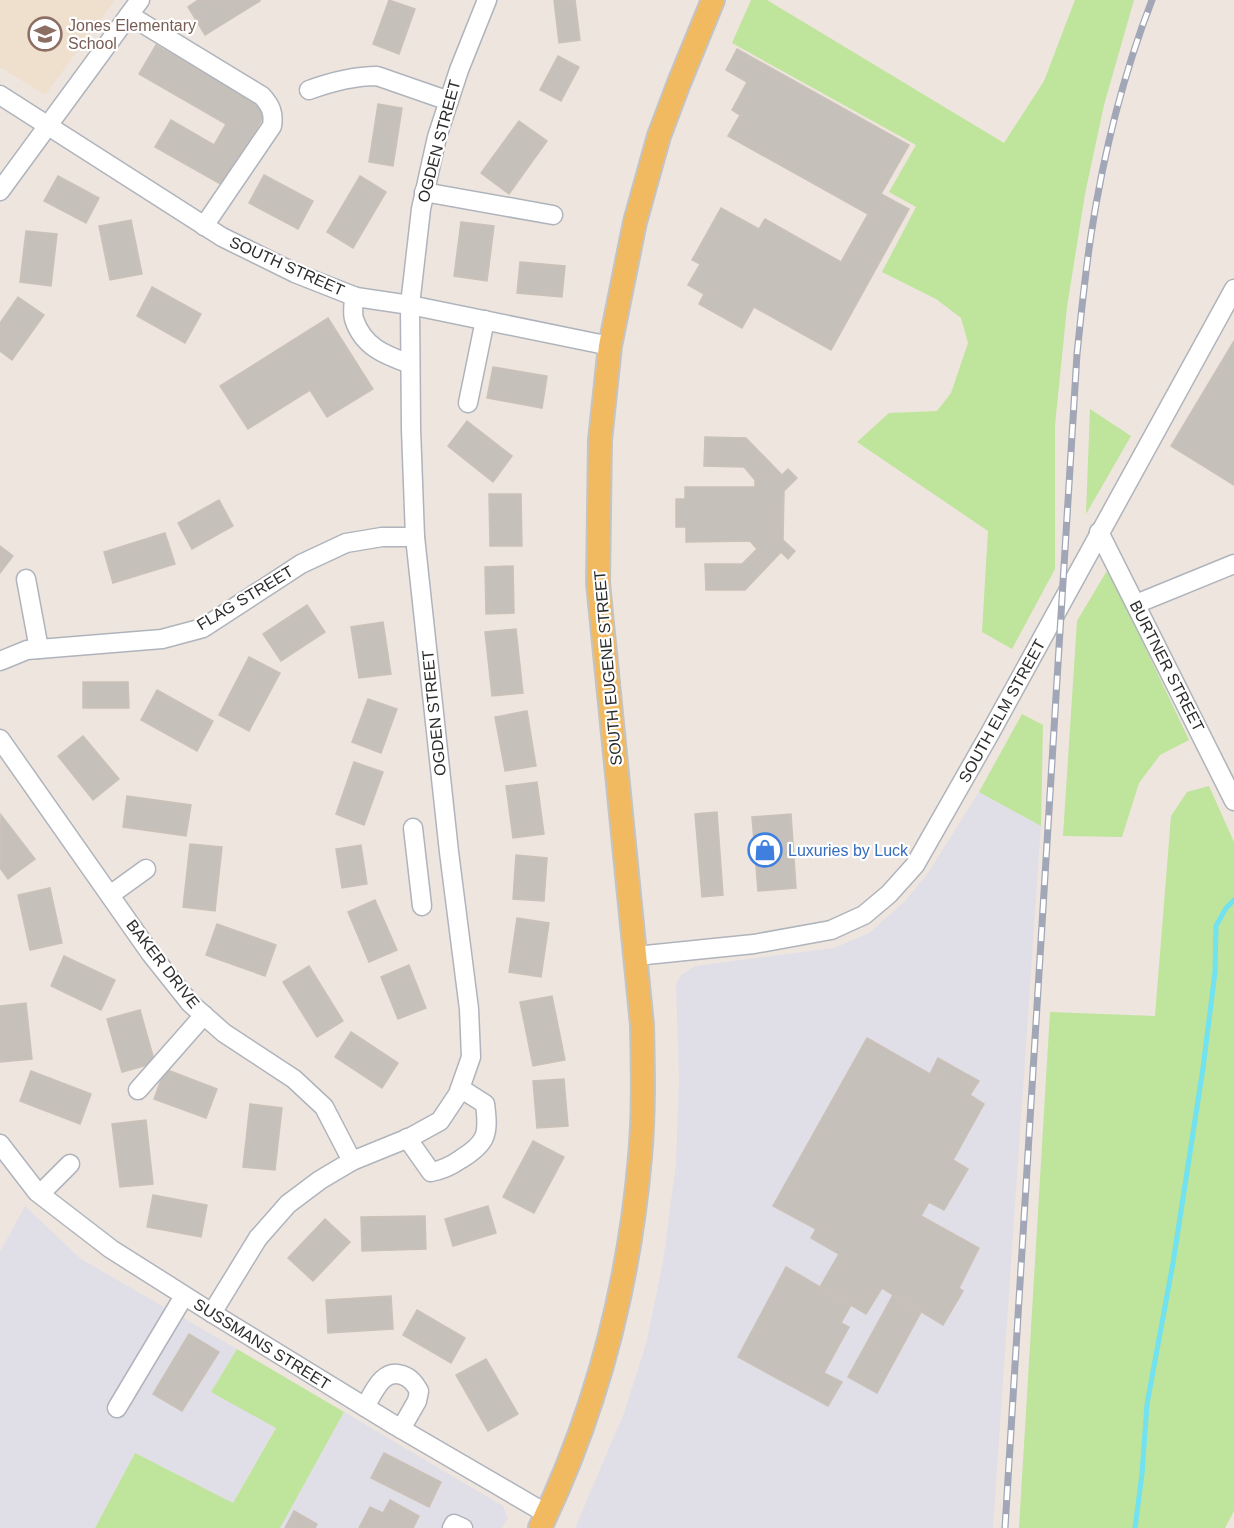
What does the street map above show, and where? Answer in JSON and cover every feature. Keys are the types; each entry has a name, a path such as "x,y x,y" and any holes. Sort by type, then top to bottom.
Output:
{"main road":[{"name":"SOUTH EUGENE STREET","path":"543,1521 583,1424 608,1349 634,1215 641,1156 642,1025 598,583 600,440 610,346 634,222 659,136 713,0"}],"street":[{"path":"0,191 140,0"},
{"name":"OGDEN STREET","path":"212,1313 258,1238 288,1204 320,1180 352,1161 408,1138 440,1121 460,1088 471,1057 469,1009 449,852 416,537 410,305 421,209 437,137 487,0"},
{"path":"129,15 262,96 270,106 273,116 272,126 204,226"},
{"path":"309,90 338,80 377,76 449,100"},
{"name":"SOUTH STREET","path":"0,95 222,237 295,273 354,296 410,305 610,346"},
{"path":"424,192 553,215"},
{"name":"SOUTH ELM STREET","path":"636,956 754,944 831,930 864,915 889,894 915,865 1234,289"},
{"path":"354,296 353,317 362,336 382,354 410,364"},
{"path":"468,403 485,320"},
{"name":"BURTNER STREET","path":"1100,532 1136,604 1230,776 1234,801"},
{"name":"FLAG STREET","path":"0,660 27,650 162,639 203,628 301,564 345,543 382,537 416,537"},
{"path":"1136,604 1234,564"},
{"path":"26,579 39,649"},
{"name":"BAKER DRIVE","path":"0,739 183,995 224,1033 294,1079 324,1107 352,1161"},
{"path":"413,828 423,906"},
{"path":"417,857 449,852"},
{"path":"110,895 146,869"},
{"path":"138,1090 204,1015"},
{"path":"408,1138 431,1172 444,1170 478,1148 488,1126 485,1104 460,1088"},
{"name":"SUSSMANS STREET","path":"0,1144 40,1194 111,1249 401,1429 543,1521"},
{"path":"40,1194 70,1164"},
{"path":"117,1408 184,1296"},
{"path":"365,1407 382,1379 391,1373 409,1378 419,1391 417,1401 401,1429"},
{"path":"452,1528 454,1524 463,1528"}],"shaded area":[{"name":"Jones Elementary School","path":"0,0 115,0 45,95 0,67"},
{"path":"979,792 1041,826 993,1528 575,1528 624,1413 646,1344 663,1262 676,1163 679,1078 676,985 681,975 695,966 834,948 869,933 905,901 928,873"},
{"path":"25,1206 81,1259 237,1349 211,1392 276,1427 233,1503 135,1453 95,1528 0,1528 0,1252"},
{"path":"344,1412 503,1506 508,1518 502,1528 280,1528"}],"green space":[{"path":"751,0 767,0 1004,143 1044,81 1075,0 1134,0 1104,105 1085,194 1067,307 1055,425 1055,569 1012,649 982,632 988,531 857,442 889,413 937,411 951,393 968,343 961,318 936,299 882,272 916,207 889,192 916,145 732,43"},
{"path":"1090,409 1131,436 1086,514"},
{"path":"1108,569 1189,740 1160,755 1139,783 1122,837 1063,836 1077,621"},
{"path":"1022,714 1043,725 1041,826 979,792"},
{"path":"1209,786 1234,842 1234,1511 1225,1528 1019,1528 1050,1012 1155,1016 1171,816 1187,792"},
{"path":"237,1349 344,1412 280,1528 95,1528 135,1453 233,1503 276,1428 211,1392"}],"building":[{"path":"198,0 260,1 205,35 188,7"},
{"path":"389,0 415,9 399,54 373,44"},
{"path":"554,0 575,0 580,40 559,43"},
{"path":"156,45 268,109 224,186 155,147 171,120 214,145 226,124 139,74"},
{"path":"737,49 909,145 881,194 909,209 831,350 754,307 742,328 699,304 704,294 688,285 700,264 692,260 721,208 759,229 765,219 841,262 868,214 728,136 740,115 732,110 747,82 726,70"},
{"path":"558,56 579,67 561,101 540,90"},
{"path":"378,104 402,108 393,166 369,162"},
{"path":"519,121 547,141 509,194 481,173"},
{"path":"264,175 313,201 298,229 249,203"},
{"path":"58,176 99,198 86,223 44,201"},
{"path":"360,176 386,192 353,248 327,232"},
{"path":"131,220 142,274 110,280 99,226"},
{"path":"461,222 494,226 487,281 454,276"},
{"path":"26,231 57,234 51,286 20,282"},
{"path":"520,262 565,266 562,297 517,293"},
{"path":"152,287 201,314 185,343 137,316"},
{"path":"18,297 44,315 12,360 0,351 0,323"},
{"path":"328,318 373,389 327,417 310,390 248,429 220,386"},
{"path":"1234,341 1234,485 1171,446"},
{"path":"493,367 547,376 542,408 487,398"},
{"path":"467,421 512,456 493,482 448,446"},
{"path":"705,437 746,438 782,475 788,469 797,478 784,491 783,540 795,551 788,559 781,552 745,590 706,590 705,564 742,564 757,549 750,541 686,542 686,527 676,527 676,499 685,499 685,487 755,487 755,480 744,467 704,466"},
{"path":"489,494 521,494 522,546 490,546"},
{"path":"219,500 233,526 192,549 178,523"},
{"path":"165,533 175,564 113,583 104,552"},
{"path":"0,546 13,556 0,573"},
{"path":"513,566 514,613 486,614 485,567"},
{"path":"307,605 325,632 281,661 263,634"},
{"path":"383,622 391,674 359,678 351,627"},
{"path":"516,629 523,693 492,696 485,632"},
{"path":"249,657 280,673 249,731 219,715"},
{"path":"83,682 128,682 129,708 83,708"},
{"path":"157,690 213,721 197,751 141,720"},
{"path":"368,699 397,709 381,753 352,742"},
{"path":"527,711 536,766 505,771 495,717"},
{"path":"83,736 119,779 93,800 58,756"},
{"path":"354,762 383,772 364,825 336,814"},
{"path":"537,782 544,834 513,838 506,786"},
{"path":"127,796 191,805 186,836 123,827"},
{"path":"717,812 723,895 702,897 695,814"},
{"path":"791,814 796,888 758,891 752,817"},
{"path":"1,815 35,859 8,879 0,868"},
{"path":"190,844 222,847 215,911 183,907"},
{"path":"361,845 367,884 342,888 336,849"},
{"path":"516,855 547,858 544,901 513,899"},
{"path":"50,888 62,943 30,950 18,895"},
{"path":"375,900 397,950 369,962 348,912"},
{"path":"517,918 549,923 541,977 509,972"},
{"path":"217,924 276,945 265,976 206,955"},
{"path":"64,956 115,980 101,1010 51,986"},
{"path":"409,965 426,1008 398,1019 381,977"},
{"path":"309,966 343,1021 317,1037 283,982"},
{"path":"552,996 565,1060 533,1066 520,1002"},
{"path":"26,1003 32,1059 0,1062 0,1006"},
{"path":"140,1010 155,1063 122,1072 107,1019"},
{"path":"351,1032 398,1063 382,1088 335,1057"},
{"path":"867,1038 930,1074 938,1058 979,1081 970,1095 984,1104 953,1160 968,1169 944,1210 929,1202 921,1216 979,1248 959,1288 963,1291 943,1325 882,1288 866,1314 820,1287 839,1254 811,1238 816,1229 773,1206"},
{"path":"165,1069 217,1089 206,1118 154,1099"},
{"path":"31,1071 91,1094 80,1124 20,1101"},
{"path":"564,1079 568,1126 537,1128 533,1081"},
{"path":"250,1104 282,1108 275,1170 243,1167"},
{"path":"146,1120 153,1184 120,1187 112,1124"},
{"path":"533,1141 564,1157 534,1213 503,1197"},
{"path":"153,1195 207,1205 201,1237 147,1227"},
{"path":"488,1206 496,1233 453,1246 445,1219"},
{"path":"425,1216 426,1249 362,1251 361,1217"},
{"path":"325,1219 350,1242 313,1281 288,1258"},
{"path":"786,1267 851,1305 841,1323 849,1327 824,1373 842,1382 828,1406 738,1357"},
{"path":"893,1295 921,1312 877,1393 848,1377"},
{"path":"391,1296 393,1329 328,1333 326,1300"},
{"path":"417,1310 465,1338 451,1363 403,1335"},
{"path":"189,1334 219,1352 182,1411 153,1394"},
{"path":"486,1359 518,1414 488,1431 456,1375"},
{"path":"384,1453 441,1482 429,1507 371,1478"},
{"path":"390,1500 419,1516 413,1528 359,1528 370,1507 383,1513"},
{"path":"294,1511 317,1524 315,1528 285,1528"}],"waterway":[{"path":"1135,1528 1147,1404 1173,1263 1203,1068 1215,972 1216,926 1226,908 1234,900"}],"railway":[{"path":"1005,1528 1077,354 1089,250 1102,176 1123,86 1152,0"}],"place":[{"name":"Jones Elementary School","path":"45,34"},
{"name":"Luxuries by Luck","path":"765,850"}]}
